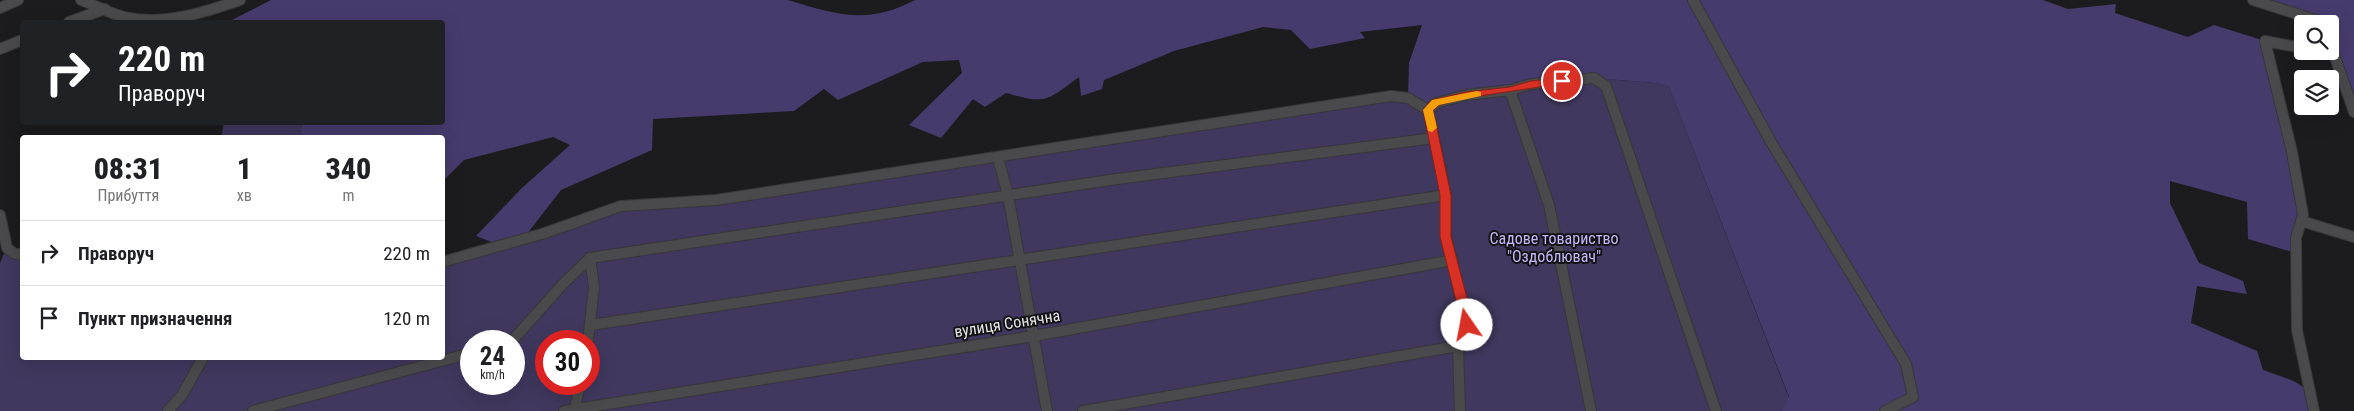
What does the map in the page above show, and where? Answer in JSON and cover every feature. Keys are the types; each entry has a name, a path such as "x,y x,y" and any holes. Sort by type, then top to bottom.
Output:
{"street":[{"path":"0,8 18,0"},
{"path":"81,0 128,19 154,19 188,14 240,0"},
{"path":"1693,0 1771,142 1906,364 1913,397 1885,411"},
{"path":"2253,0 2300,15"},
{"path":"75,20 106,9"},
{"path":"0,49 20,41"},
{"path":"2294,46 2265,41 2292,152 2303,215 2296,238 2297,330 2314,400 2314,411"},
{"path":"2335,60 2354,112"},
{"path":"1428,110 1436,103 1466,95 1510,90 1531,84 1594,78 1606,86 1716,411"},
{"path":"1510,90 1549,205 1591,411"},
{"path":"445,261 545,233 621,206 716,200 1391,96 1408,98 1428,110 1446,195 1446,237 1467,325 1458,346 1460,411"},
{"path":"522,330 563,284 590,258 1262,158 1434,138"},
{"path":"998,158 1008,195 1047,411"},
{"path":"591,325 1446,195"},
{"path":"0,215 2,245 5,252 20,254"},
{"path":"2301,221 2354,237"},
{"path":"590,258 594,267 590,330"},
{"name":"вулиця Сонячна","path":"570,409 1034,336 1453,260"},
{"path":"1083,411 1458,346"},
{"path":"445,360 460,356"},
{"path":"168,411 182,396 202,360"},
{"path":"253,411 445,360"},
{"path":"570,409 576,395"}],"green space":[{"name":"Садове товариство \"Оздоблювач\"","path":"1594,78 1655,83 1669,87 1789,398 1781,411 0,411 0,263 5,251 20,254 20,360 445,360 445,261 621,206 716,200 1391,96 1436,103"},
{"path":"224,125 302,125 300,135 222,135"}],"shaded area":[{"path":"271,0 788,0 822,10 852,15 882,13 915,0 2043,0 2068,9 2116,4 2115,13 2188,37 2214,25 2265,41 2303,215 2296,253 2248,239 2247,202 2170,181 2170,203 2199,263 2243,281 2247,294 2197,286 2191,323 2257,351 2263,370 2297,383 2309,394 2314,411 1781,411 1789,397 1669,87 1655,83 1594,78 1466,95 1428,110 1408,98 1409,63 1422,25 1360,32 1365,38 1310,49 1291,30 1263,27 1174,51 1104,80 1102,89 1081,96 1079,77 1059,92 1045,98 1030,99 1006,93 985,107 973,99 941,138 909,125 962,73 959,60 923,62 838,100 824,89 794,111 653,119 652,150 561,190 523,239 502,246 476,236 522,188 570,145 553,137 464,160 445,179 445,135 300,135 302,125 445,125 445,20 232,20"},
{"path":"2274,0 2354,0 2354,94 2339,56 2339,15 2303,15 2274,3"}],"slow traffic":[{"path":"1432,128 1428,110 1436,103 1477,94"}],"route":[{"path":"1467,325 1446,237 1446,195 1428,110 1436,103 1466,95 1510,90 1531,84 1562,81"}]}
